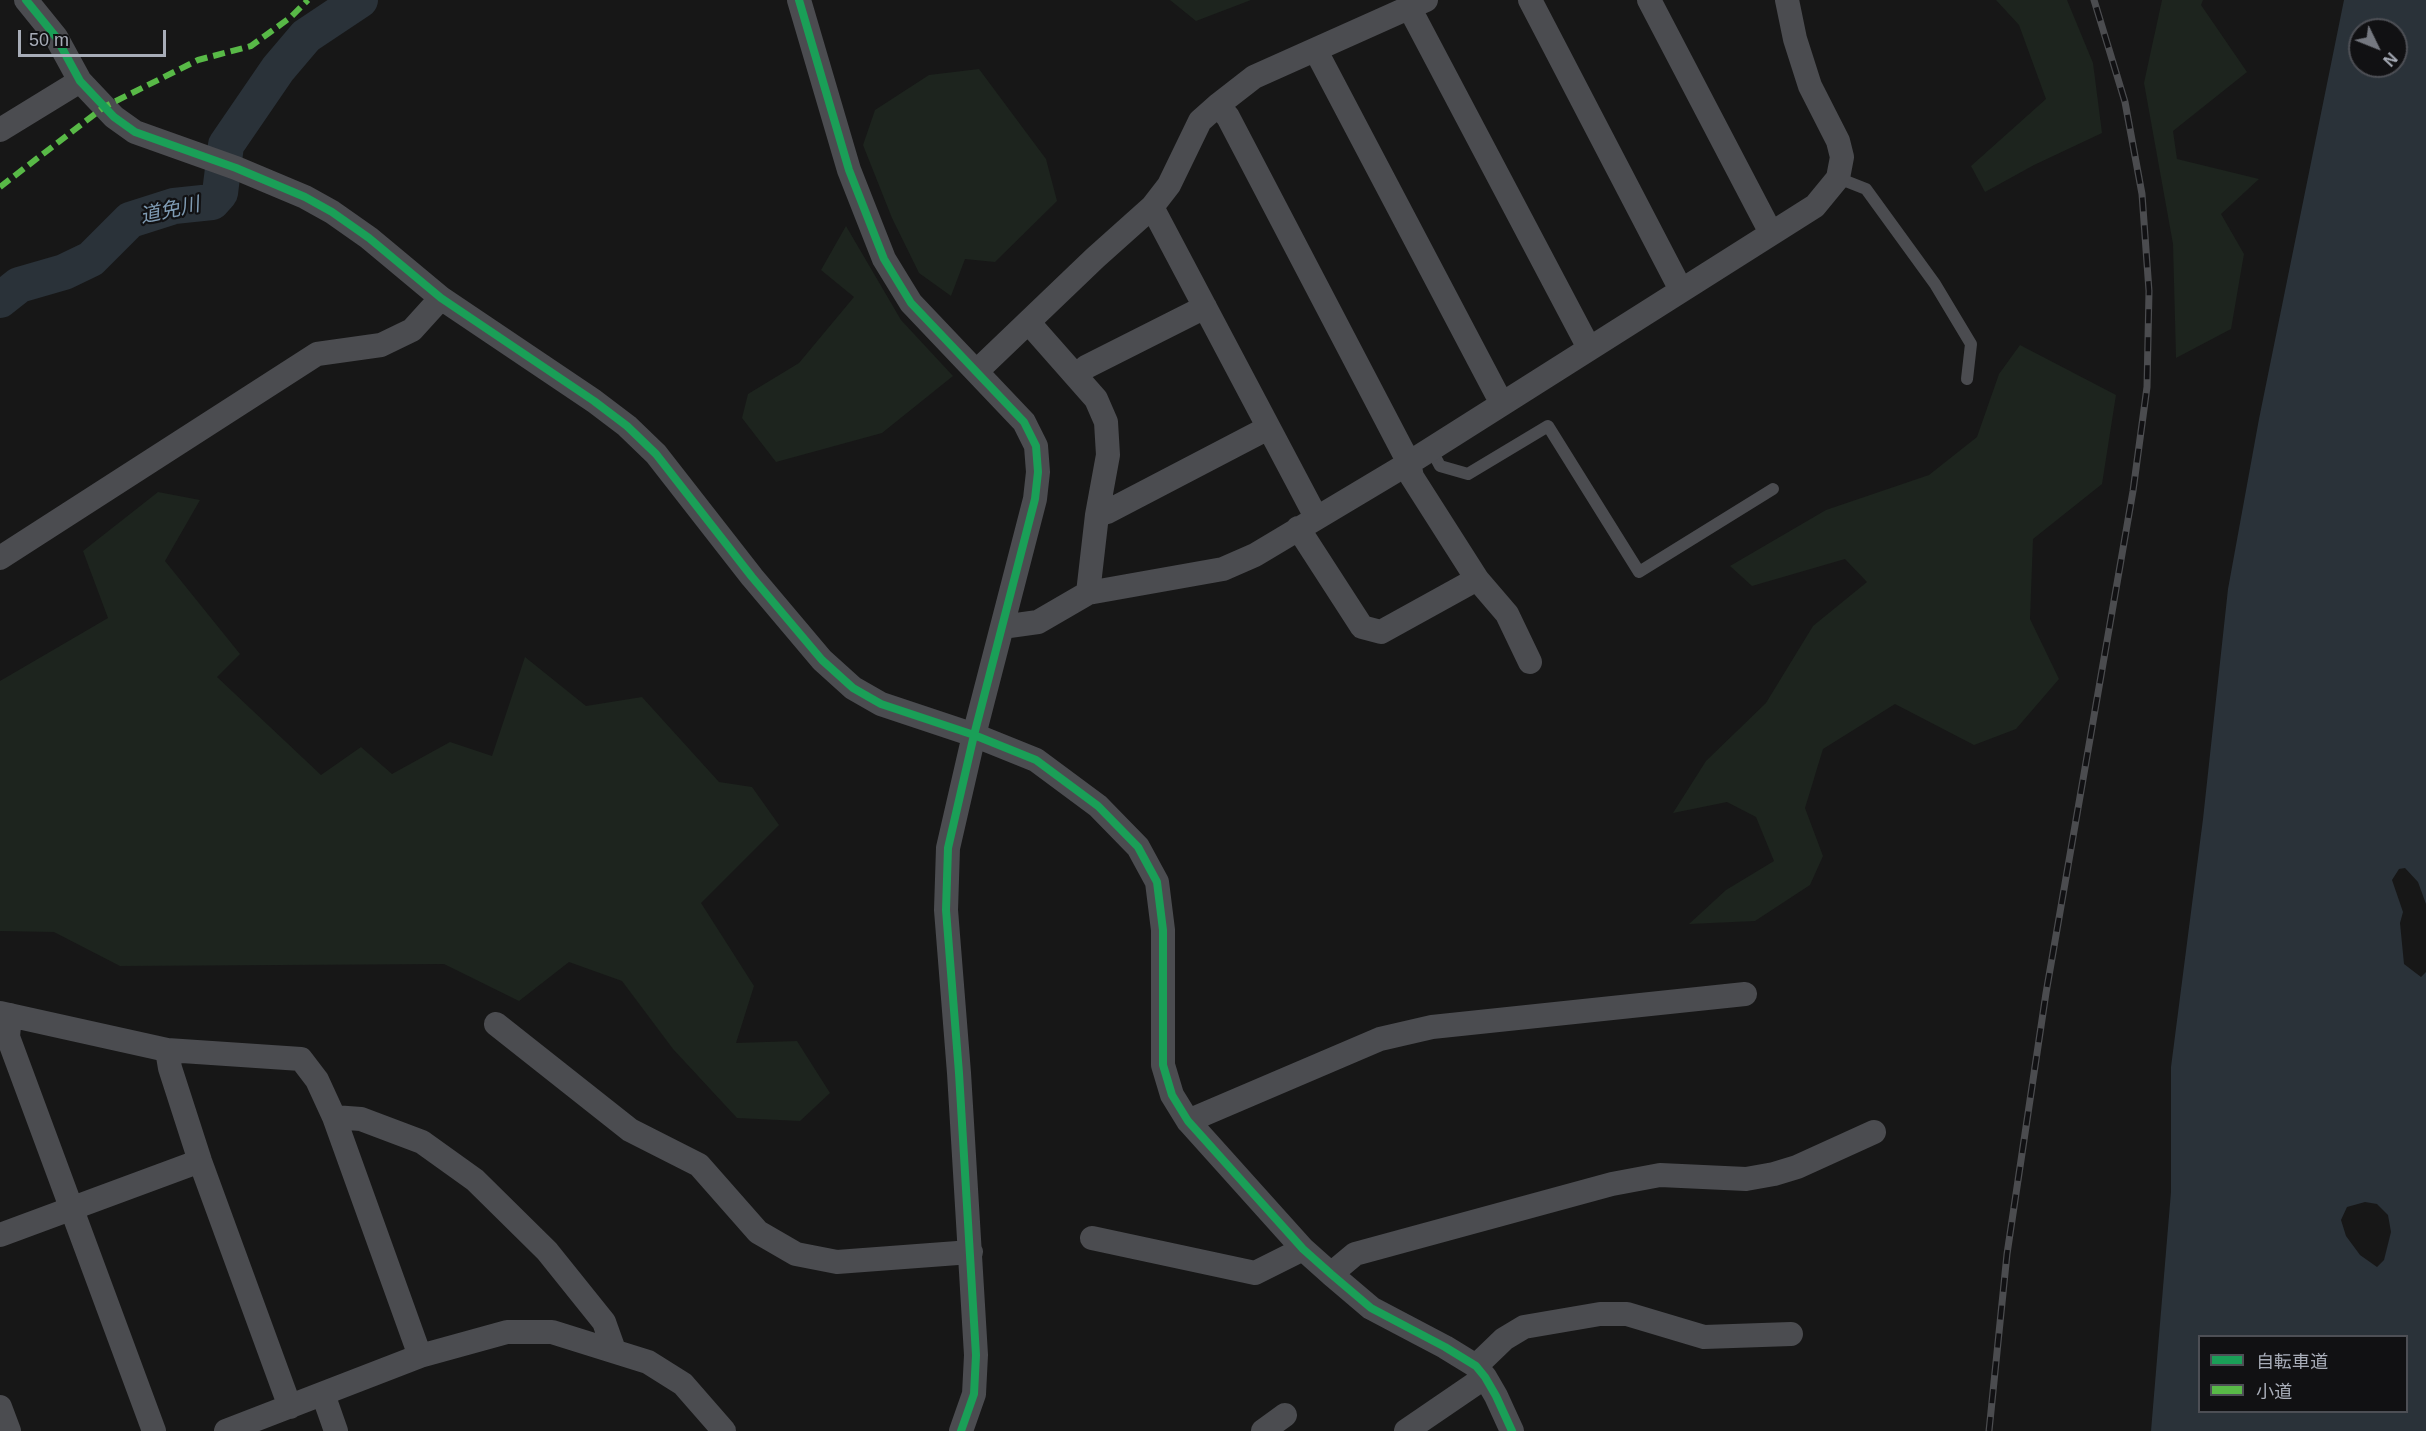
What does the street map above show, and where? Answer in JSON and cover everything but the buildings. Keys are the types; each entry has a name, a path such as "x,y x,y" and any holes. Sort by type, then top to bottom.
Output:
{"street":[{"path":"27,0 56,37 80,81 114,117 135,132 246,172 305,197 332,212 369,238 441,298 594,400 627,426 656,454 752,577 822,660 854,688 881,704 974,735 1036,760 1098,806 1138,847 1157,882 1163,930 1163,1065 1172,1095 1188,1121 1303,1249 1331,1274 1371,1308 1445,1347 1480,1372 1512,1431"},
{"path":"799,0 849,170 884,259 911,303 1024,422 1036,447 1038,472 1035,500 974,735 948,848 946,910 971,1252 976,1355 974,1394 961,1431"},
{"path":"1530,0 1681,290"},
{"path":"1649,0 1771,233"},
{"path":"1002,627 1038,622 1088,593 1223,568 1255,555 1431,450 1815,206 1838,177 1842,157 1838,141 1810,86 1795,39 1787,0"},
{"path":"977,371 1152,207 1169,185 1200,121 1218,105 1254,77 1418,4 1589,348"},
{"path":"1316,51 1502,404"},
{"path":"0,130 80,81"},
{"path":"1218,105 1228,117 1409,463 1412,477 1477,579 1507,614 1530,662"},
{"path":"1152,207 1268,428 1307,523 1362,627 1381,632 1477,579"},
{"path":"0,558 317,354 381,345 412,330 441,298"},
{"path":"1077,377 1086,367 1205,307"},
{"path":"1029,323 1096,399 1106,422 1108,455 1097,515 1088,593"},
{"path":"1097,515 1107,512 1268,428"},
{"path":"1188,1121 1380,1039 1432,1027 1745,994"},
{"path":"154,1431 9,1037 5,1014 167,1050 301,1059 317,1080 334,1117 420,1356"},
{"path":"496,1024 630,1130 699,1165 758,1232 796,1254 837,1262 971,1252"},
{"path":"167,1050 170,1068 200,1161 290,1407"},
{"path":"334,1117 361,1119 422,1142 475,1180 554,1259 604,1322 614,1350"},
{"path":"1331,1274 1355,1254 1612,1184 1660,1175 1746,1179 1774,1174 1797,1167 1874,1132"},
{"path":"0,1235 200,1161"},
{"path":"1092,1238 1255,1273 1303,1249"},
{"path":"1406,1431 1480,1372 1504,1339 1524,1327 1600,1314 1627,1314 1704,1337 1791,1334"},
{"path":"226,1431 420,1356 507,1332 552,1332 648,1362 683,1384 724,1431"},
{"path":"323,1394 336,1431"},
{"path":"0,1407 9,1431"},
{"path":"1263,1431 1285,1415"}],"lane":[{"path":"1838,177 1866,189 1935,284 1971,344 1967,379"},
{"path":"1431,450 1440,466 1468,474 1548,426 1639,572 1773,489"}],"shaded area":[{"path":"1170,0 1251,0 1196,21"},
{"path":"1996,0 2067,0 2093,63 2102,133 2034,165 1985,192 1971,166 2046,99 2019,25"},
{"path":"2162,0 2203,0 2201,5 2247,72 2173,131 2177,159 2259,179 2221,214 2244,254 2231,329 2176,358 2173,244 2144,83"},
{"path":"2344,0 2426,0 2426,904 2418,882 2405,868 2399,869 2392,880 2403,912 2400,923 2404,964 2421,977 2426,972 2426,1431 2151,1431 2171,1192 2171,1067 2203,819 2228,589 2259,419","holes":["2365,1202 2377,1204 2388,1215 2391,1232 2384,1260 2377,1267 2360,1255 2346,1236 2341,1220 2347,1207"]},
{"path":"979,69 1046,159 1057,201 995,262 965,259 951,296 919,273 892,218 863,145 875,110 929,75"},
{"path":"846,226 901,320 953,376 882,433 776,462 742,418 748,394 799,363 854,297 821,270"},
{"path":"2020,345 2116,395 2102,484 2033,539 2030,619 2059,679 2016,729 1974,745 1895,704 1823,749 1805,808 1823,856 1810,885 1755,921 1689,924 1726,890 1774,861 1756,817 1727,802 1673,813 1706,761 1766,703 1813,626 1867,582 1845,559 1752,586 1730,566 1826,510 1929,475 1977,437 1999,374"},
{"path":"158,492 200,500 165,561 240,654 217,677 321,775 361,747 392,774 450,742 492,756 525,657 586,706 642,697 719,782 752,787 779,825 701,903 754,986 736,1043 797,1041 830,1093 800,1121 737,1118 673,1049 622,981 569,962 519,1001 444,964 120,966 54,932 0,931 0,681 108,618 83,551"}],"waterway":[{"name":"道免川","path":"0,300 19,285 64,272 91,259 130,220 174,206 212,202 220,193 226,145 278,69 306,36 360,0"}],"railway":[{"path":"1989,1431 2007,1254 2046,993 2133,491 2147,387 2149,291 2142,194 2125,102 2094,0"}],"marked path":[{"path":"0,187 104,107 198,60 251,46 291,17 308,0"}],"cycle path":[{"path":"26,0 56,37 80,81 114,117 135,132 236,168 305,197 332,212 369,238 441,298 594,401 627,426 656,454 752,577 822,660 853,688 881,704 974,735 1036,760 1098,806 1138,847 1157,882 1163,930 1163,1065 1172,1095 1188,1121 1303,1249 1331,1274 1371,1308 1476,1366 1496,1396 1512,1431"},
{"path":"799,0 849,170 884,259 911,303 1024,422 1036,446 1038,472 1035,499 974,735 948,848 946,910 959,1073 976,1355 974,1394 961,1431"}]}
